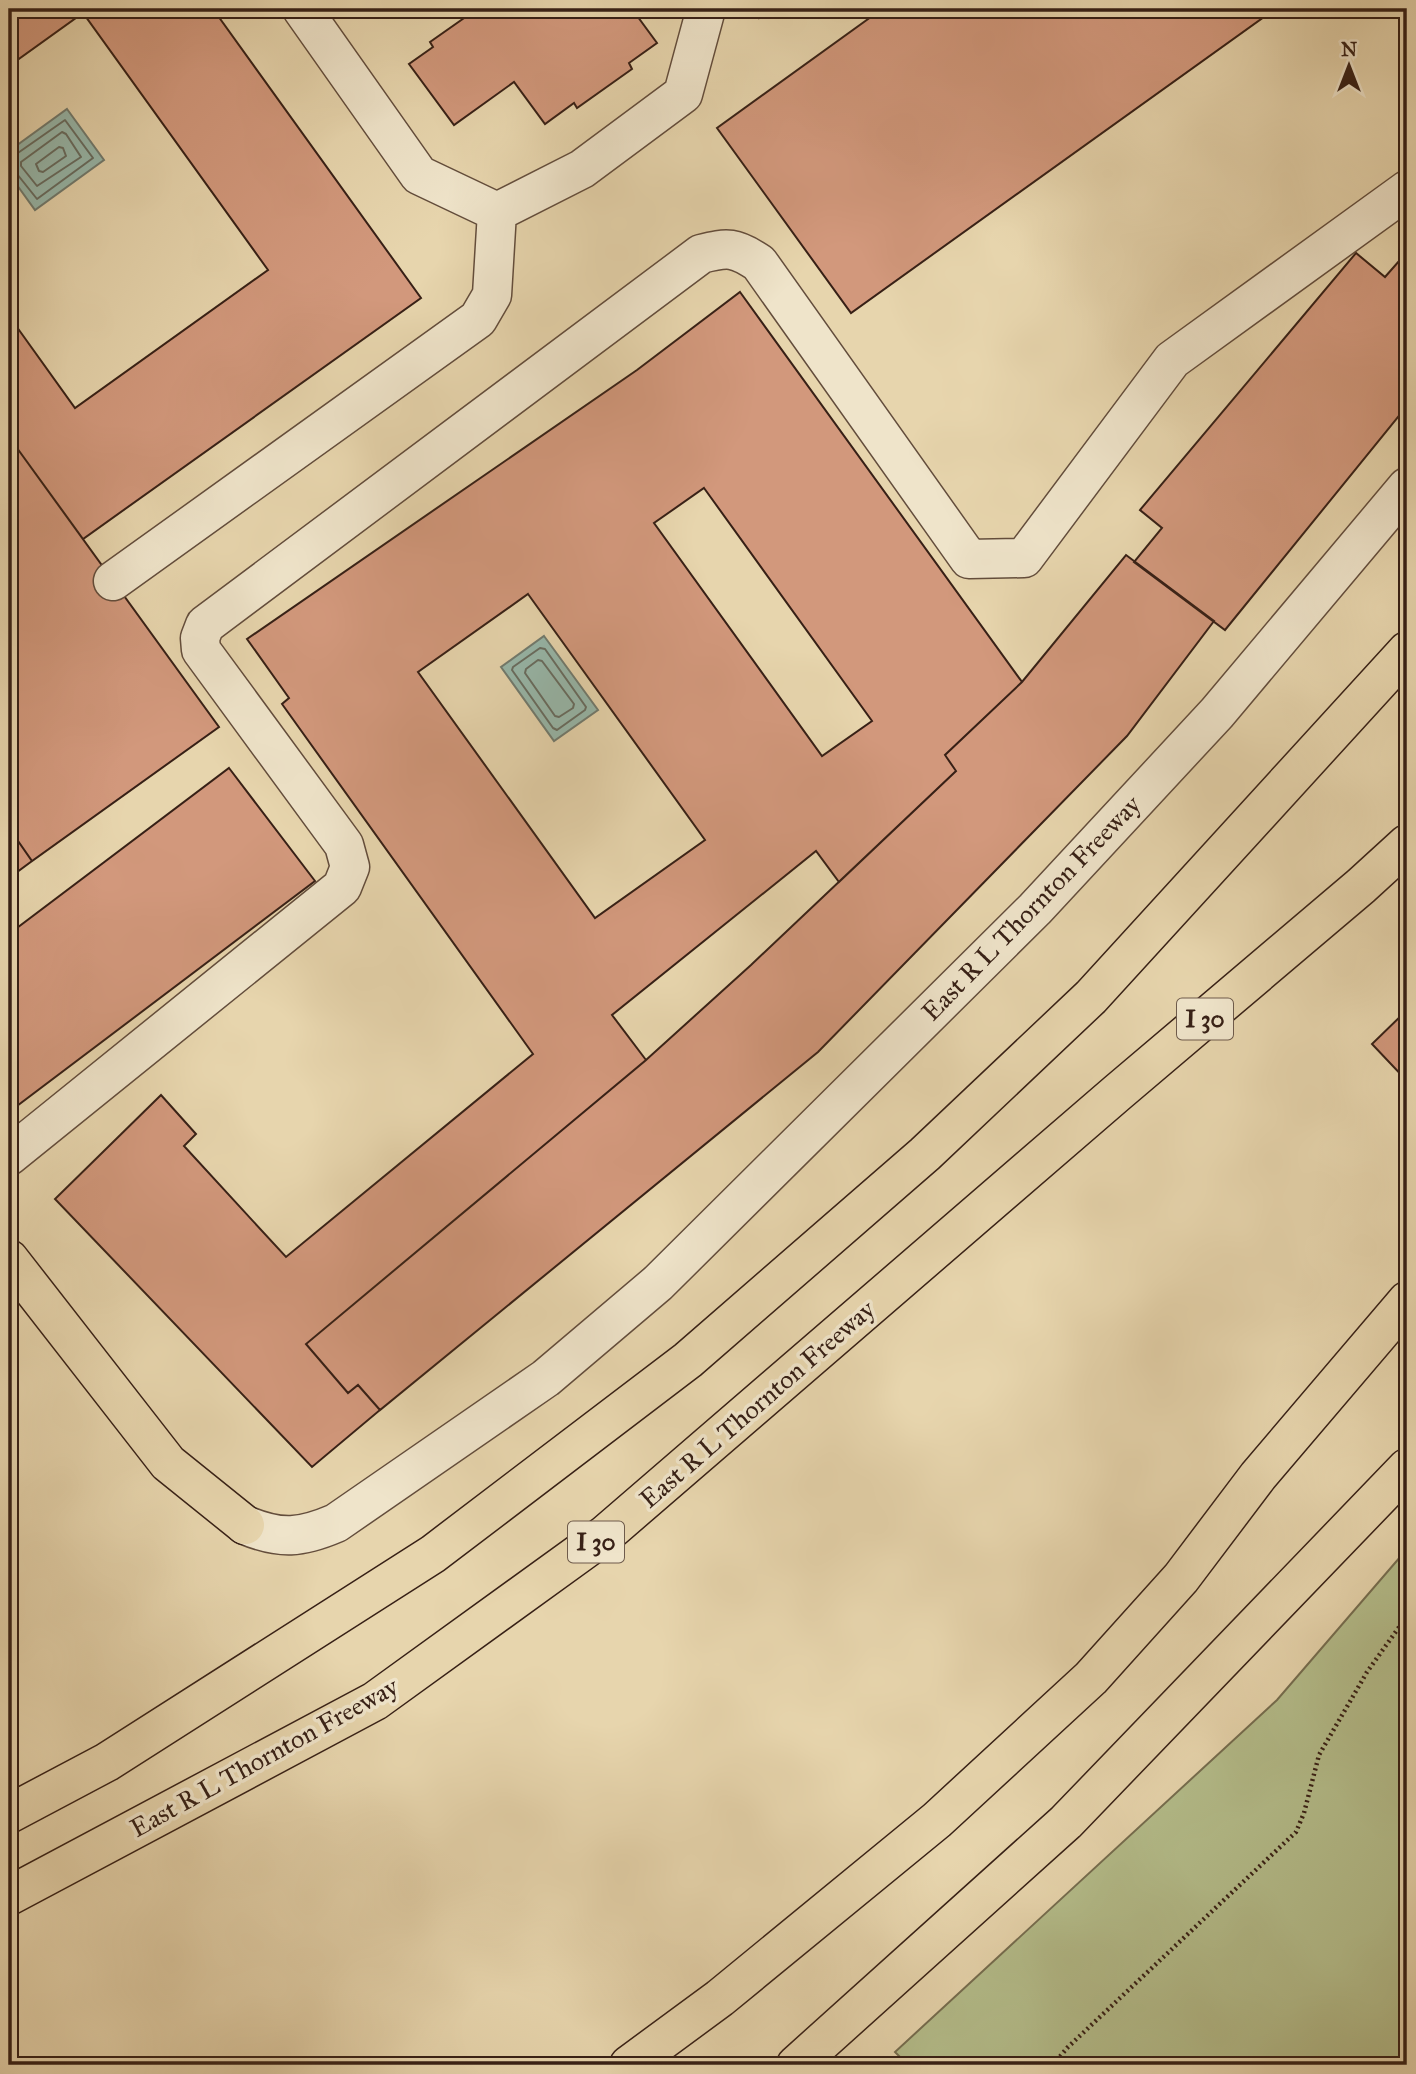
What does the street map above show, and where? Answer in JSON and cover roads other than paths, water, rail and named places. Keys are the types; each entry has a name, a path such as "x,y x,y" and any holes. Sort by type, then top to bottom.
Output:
{"main road":[{"path":"9,1814 107,1762 433,1554 688,1360 925,1154 1091,996 1404,654"},
{"name":"East R L Thornton Freeway","path":"9,1896 375,1701 606,1534 1407,844"},
{"path":"1361,886 1407,871"},
{"path":"9,1259 168,1463 245,1525"},
{"path":"1346,1372 1407,1278"},
{"path":"629,2065 720,1998 937,1820 1091,1678 1181,1578 1258,1476 1407,1301"},
{"path":"796,2065 1066,1822 1407,1468"}],"street":[{"path":"302,9 419,174 497,212"},
{"path":"497,212 582,169 683,94 706,9"},
{"path":"10,1155 342,887 350,867 344,845 201,650 200,638 205,625 701,254 723,248 732,249 759,263 969,559 1024,558 1172,360 1407,190"},
{"path":"113,581 478,318 492,295 497,212"},
{"name":"East R L Thornton Freeway","path":"245,1525 264,1533 285,1537 311,1534 336,1523 546,1378 658,1283 1044,899 1217,713 1407,487"}],"water":[{"path":"67,109 104,160 35,210 9,174 9,151"},
{"path":"544,636 598,710 554,741 501,667"}]}
